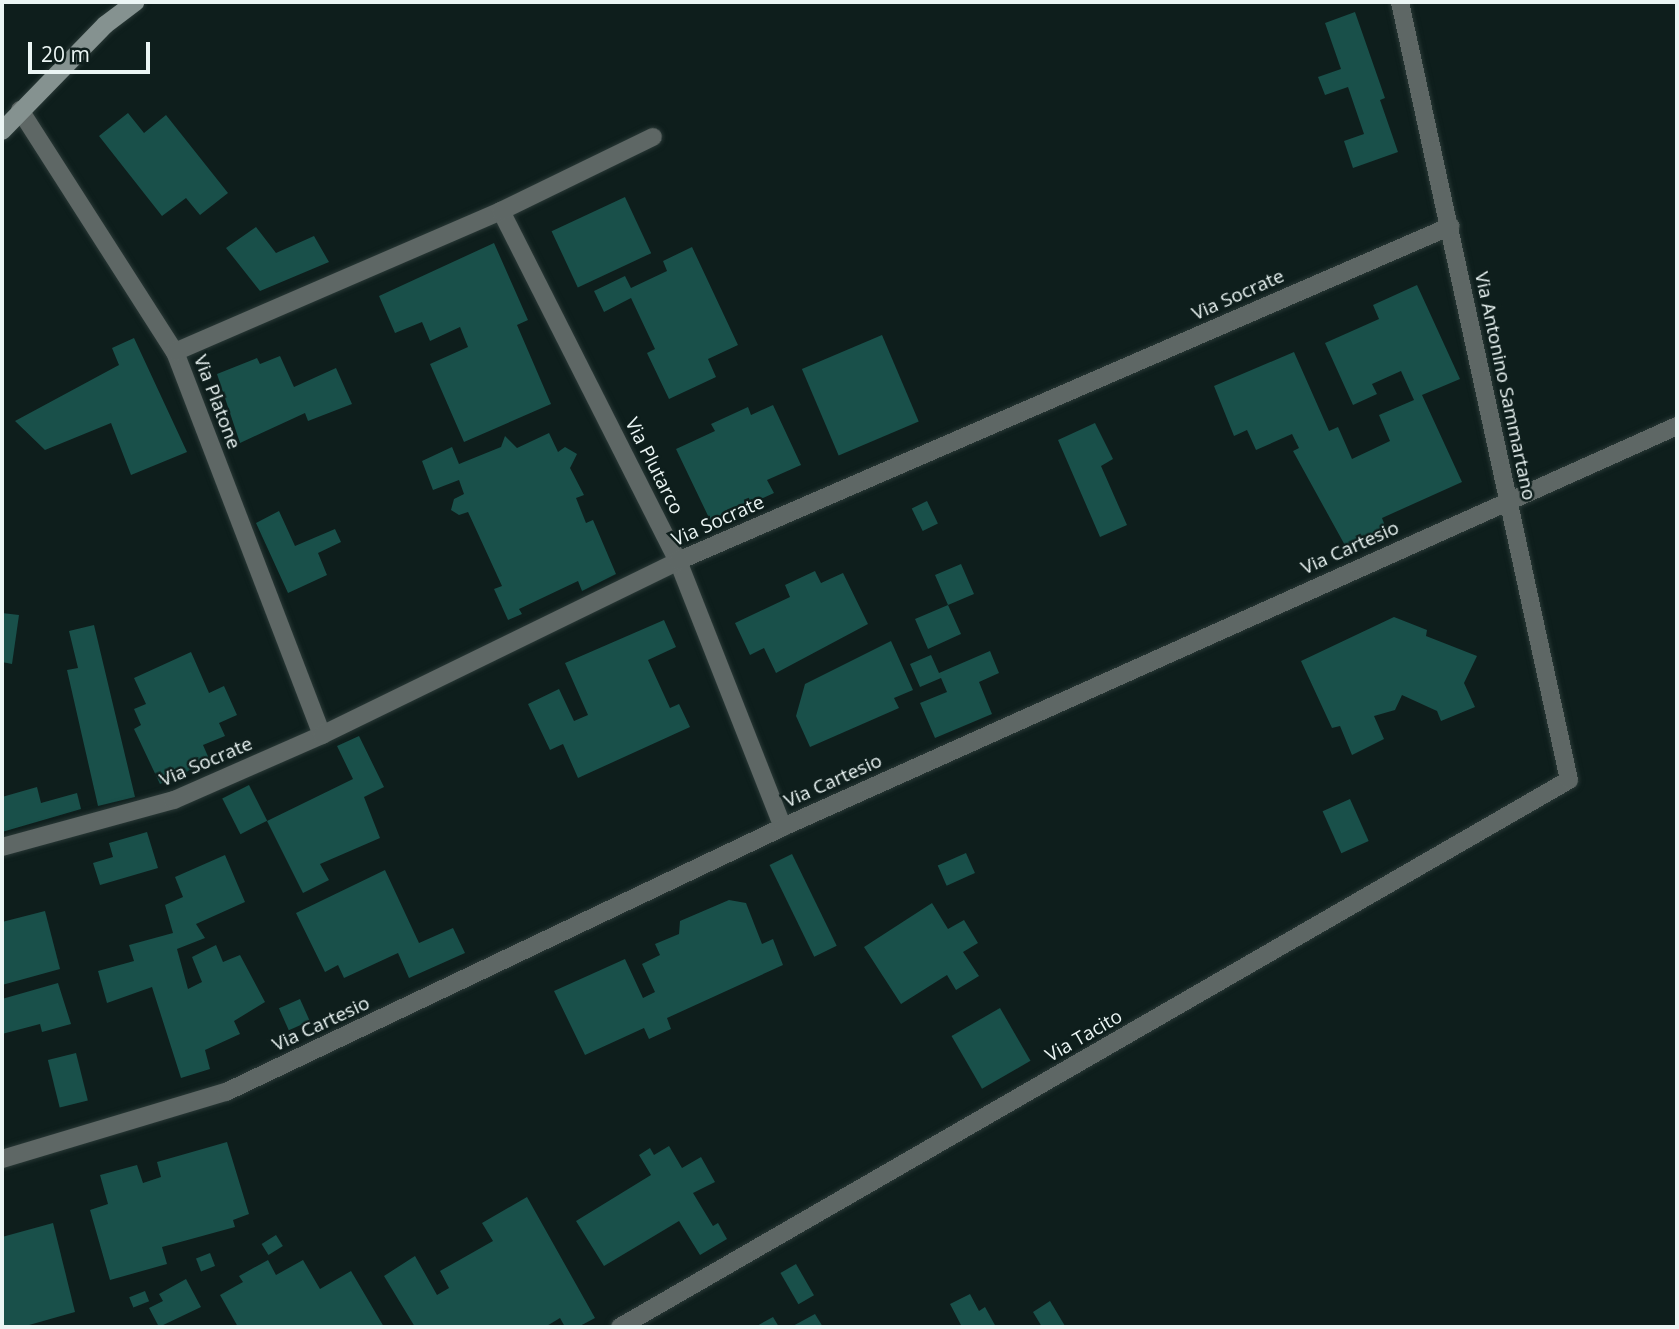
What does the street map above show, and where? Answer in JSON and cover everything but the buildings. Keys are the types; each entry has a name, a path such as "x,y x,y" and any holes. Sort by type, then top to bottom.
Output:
{"main road":[{"path":"2,131 105,24 135,2"}],"street":[{"name":"Via Antonino Sammartano","path":"1400,2 1451,226 1507,501 1569,779"},
{"name":"Via Platone","path":"20,110 175,352 322,735"},
{"path":"175,352 501,211 653,137"},
{"name":"Via Plutarco","path":"501,211 678,561 783,827"},
{"name":"Via Socrate","path":"2,847 174,800 322,735 678,561 1451,226"},
{"name":"Via Cartesio","path":"2,1159 226,1092 783,827 1677,426"},
{"name":"Via Tacito","path":"620,1327 1569,779"}]}
